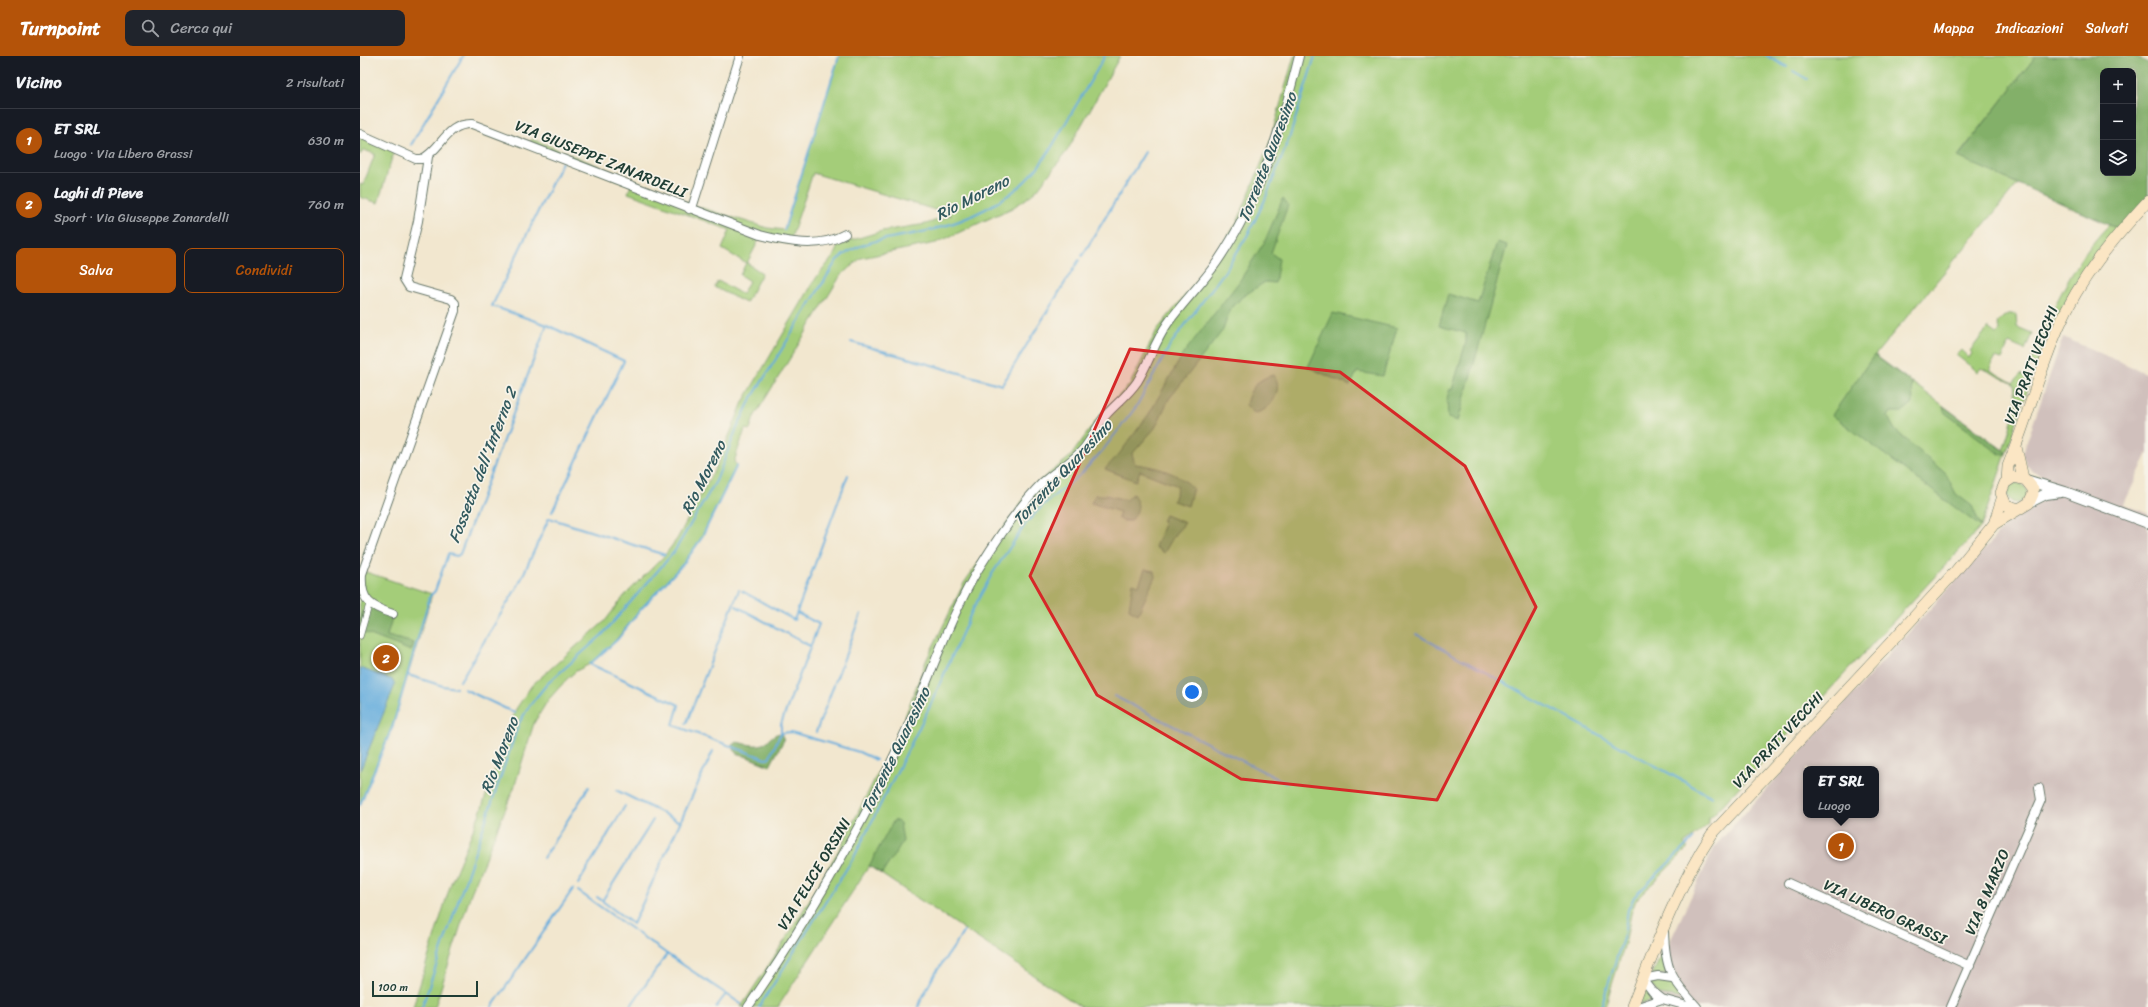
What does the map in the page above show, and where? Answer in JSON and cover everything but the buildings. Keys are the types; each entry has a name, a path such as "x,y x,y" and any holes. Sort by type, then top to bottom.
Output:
{"main road":[{"name":"VIA PRATI VECCHI","path":"1994,524 2002,499 2002,486 2006,481 2008,466 2059,326 2074,297 2100,255 2148,200"},
{"name":"VIA PRATI VECCHI","path":"1632,1007 1687,876 1712,834 1897,636 1955,572 1994,524 2030,502 2033,489 2025,479 2016,446"},
{"path":"2006,481 2014,477 2025,479"},
{"path":"2002,499 2011,508 2019,509"}],"street":[{"name":"VIA GIUSEPPE ZANARDELLI","path":"428,156 450,131 461,124 472,124 689,209 693,205 740,56"},
{"name":"VIA FELICE ORSINI","path":"748,1007 813,904 873,799 909,723 959,604 978,570 1034,492 1046,480 1072,461 1084,448 1105,416 1128,394 1142,373 1151,351 1169,321 1201,285 1234,236 1249,209 1268,162 1286,109 1300,56"},
{"path":"360,134 416,158 422,159 428,156"},
{"path":"360,636 369,605 363,591 362,574 455,310 455,304 451,299 409,286 404,278 418,221 428,156"},
{"path":"689,209 760,235 785,241 828,241 844,234"},
{"path":"2025,479 2065,492 2148,523"},
{"path":"2030,502 2046,494 2065,492"},
{"path":"369,605 393,614"},
{"name":"VIA 8 MARZO","path":"1951,1007 2041,800 2039,788"},
{"name":"VIA LIBERO GRASSI","path":"1788,883 1970,966"},
{"path":"1664,930 1665,953 1672,978 1697,1007"},
{"path":"1672,978 1658,976 1643,979 1653,992 1662,998 1691,1007"},
{"path":"1638,1007 1662,998"}],"highlighted area":[{"path":"1130,349 1340,372 1465,466 1536,607 1437,800 1241,779 1097,695 1030,576"}],"shaded area":[{"path":"2063,337 2148,374 2148,453 2124,504 2148,514 2148,1007 1639,1007 1715,846 2010,521 2016,516 2029,511 2036,504 2048,498 2050,479 2034,472 2026,465 2023,453"}],"green space":[{"path":"839,56 1120,56 1067,151 1037,190 1026,199 1012,208 936,243 861,258 841,275 754,417 750,430 745,429 734,462 737,465 701,539 684,563 641,609 610,647 590,664 576,671 567,679 548,700 534,723 514,788 471,893 435,1007 413,1007 451,883 480,813 516,709 532,685 605,621 625,595 665,555 677,539 717,465 743,402 816,278 833,257 839,244 882,231 926,224 952,215 813,173 789,244 760,238 747,263 762,273 746,303 714,287 718,281 742,294 749,281 740,275 746,263 722,249 730,230 628,193 631,185 527,145 532,139 693,205 767,228 784,230"},
{"path":"1294,56 2036,56 1958,156 2018,184 1875,355 2003,450 2017,406 2014,384 1981,368 1978,372 1956,355 1961,350 1969,358 1972,353 1970,351 1988,328 1996,334 2000,331 1997,323 2008,314 2016,315 2017,327 2032,333 2025,350 2009,343 2002,359 1995,357 1990,370 2013,383 2021,374 2023,376 2028,375 2031,380 1981,527 1709,818 1709,824 1684,844 1688,848 1636,900 1631,914 1626,940 1605,1007 1081,1007 869,866 778,1007 741,1007 791,931 843,843 903,722 926,661 964,583 1033,486 1070,457 1101,414 1130,384 1157,330 1201,276 1237,223 1269,145"},
{"path":"2036,56 2134,56 2148,63 2148,201 2121,230 1958,157"},
{"path":"360,134 395,148 378,203 360,197 360,184 363,185 375,154 364,150 360,155"},
{"path":"1283,198 1288,205 1271,253 1279,259 1275,283 1265,282 1242,297 1230,310 1223,330 1169,399 1155,428 1132,454 1135,464 1166,471 1187,482 1193,488 1188,506 1173,501 1178,486 1140,471 1136,481 1105,469 1120,453 1149,414 1183,354 1239,282 1265,241"},
{"path":"2109,225 2118,229 2104,244 2080,276 2052,329 2036,366 2030,364 2044,328 2073,272 2096,239"},
{"path":"1497,242 1507,245 1458,421 1448,418 1447,398 1450,389 1452,390 1466,342 1466,333 1439,326 1448,294 1478,303"},
{"path":"1333,313 1397,328 1383,376 1357,372 1350,386 1308,367"},
{"path":"1874,355 1912,383 1913,403 1902,412 1891,412 1888,417 1895,430 1946,474 1956,494 1972,506 1981,527 1832,415"},
{"path":"1274,375 1277,381 1277,393 1274,399 1266,409 1254,413 1246,405 1249,394 1255,385 1268,376"},
{"path":"1943,406 2007,453 2001,455 1944,412"},
{"path":"2013,483 2021,483 2027,489 2027,497 2021,503 2013,503 2007,497 2007,489"},
{"path":"1133,494 1138,508 1131,521 1123,521 1118,518 1120,512 1091,503 1095,495 1106,495 1126,500"},
{"path":"1165,515 1185,523 1175,534 1164,553 1155,547 1164,524 1162,521"},
{"path":"1145,569 1154,571 1155,577 1138,614 1129,609 1133,583 1139,585"},
{"path":"360,570 432,594 393,725 360,805"},
{"path":"369,605 393,614 387,636 414,643 411,651 360,631 360,618 363,611 366,616"},
{"path":"781,733 784,740 770,766 737,753 731,746 736,742 754,745 762,744 774,735"},
{"path":"894,820 900,823 903,841 882,874 869,866"},
{"path":"1662,954 1667,974 1652,975"},
{"path":"1659,980 1676,988 1679,991 1681,998 1659,995 1650,983"},
{"path":"1646,989 1655,999 1639,1005"}],"water":[{"path":"360,668 393,680 395,685 360,771"}],"waterway":[{"path":"411,145 463,56"},
{"path":"784,230 839,56"},
{"name":"Rio Moreno","path":"422,1007 519,723 530,705 547,684 602,635 674,552 716,481 736,430 750,401 837,260 847,252 870,243 931,230 972,216 1010,194 1031,175 1054,144 1105,56"},
{"name":"Torrente Quaresimo","path":"759,1007 854,857 930,706 972,611 992,574 1027,522 1043,505 1081,474 1103,450 1136,407 1171,344 1225,271 1247,236 1264,202 1289,139 1315,56"},
{"path":"1767,56 1787,67"},
{"path":"1793,71 1807,79"},
{"path":"1082,256 1145,152"},
{"path":"552,512 624,361 547,325 492,306 562,162"},
{"path":"851,342 1002,385 1079,260"},
{"name":"Fossetta dell'Inferno 2","path":"360,805 393,725 430,596 435,591 448,554 457,556 460,554 546,327"},
{"path":"737,465 701,539 684,563 641,609 618,639 590,664 679,705 673,725 766,759 769,758 781,733 791,732 859,752 876,760"},
{"path":"742,591 794,620 848,475"},
{"path":"460,681 519,584 549,518 665,555"},
{"path":"686,724 739,590"},
{"path":"736,606 810,646"},
{"path":"781,733 781,724 819,624 797,613"},
{"path":"816,732 861,614"},
{"path":"1416,634 1712,797"},
{"path":"408,675 443,686 456,688"},
{"path":"464,689 515,713"},
{"path":"1114,696 1286,783"},
{"path":"597,897 633,924 713,751"},
{"path":"543,858 589,787"},
{"path":"616,790 680,822"},
{"path":"578,884 625,806"},
{"path":"602,901 653,820"},
{"path":"1601,1007 1624,935 1628,910 1634,897 1693,839"},
{"path":"492,1007 573,889"},
{"path":"578,891 667,954 630,1007"},
{"path":"918,1007 934,975 964,931"},
{"path":"667,954 741,1004"},
{"path":"716,1007 726,994"}],"place":[{"name":"Laghi di Pieve","path":"386,658"},
{"name":"ET SRL","path":"1841,846"}]}
